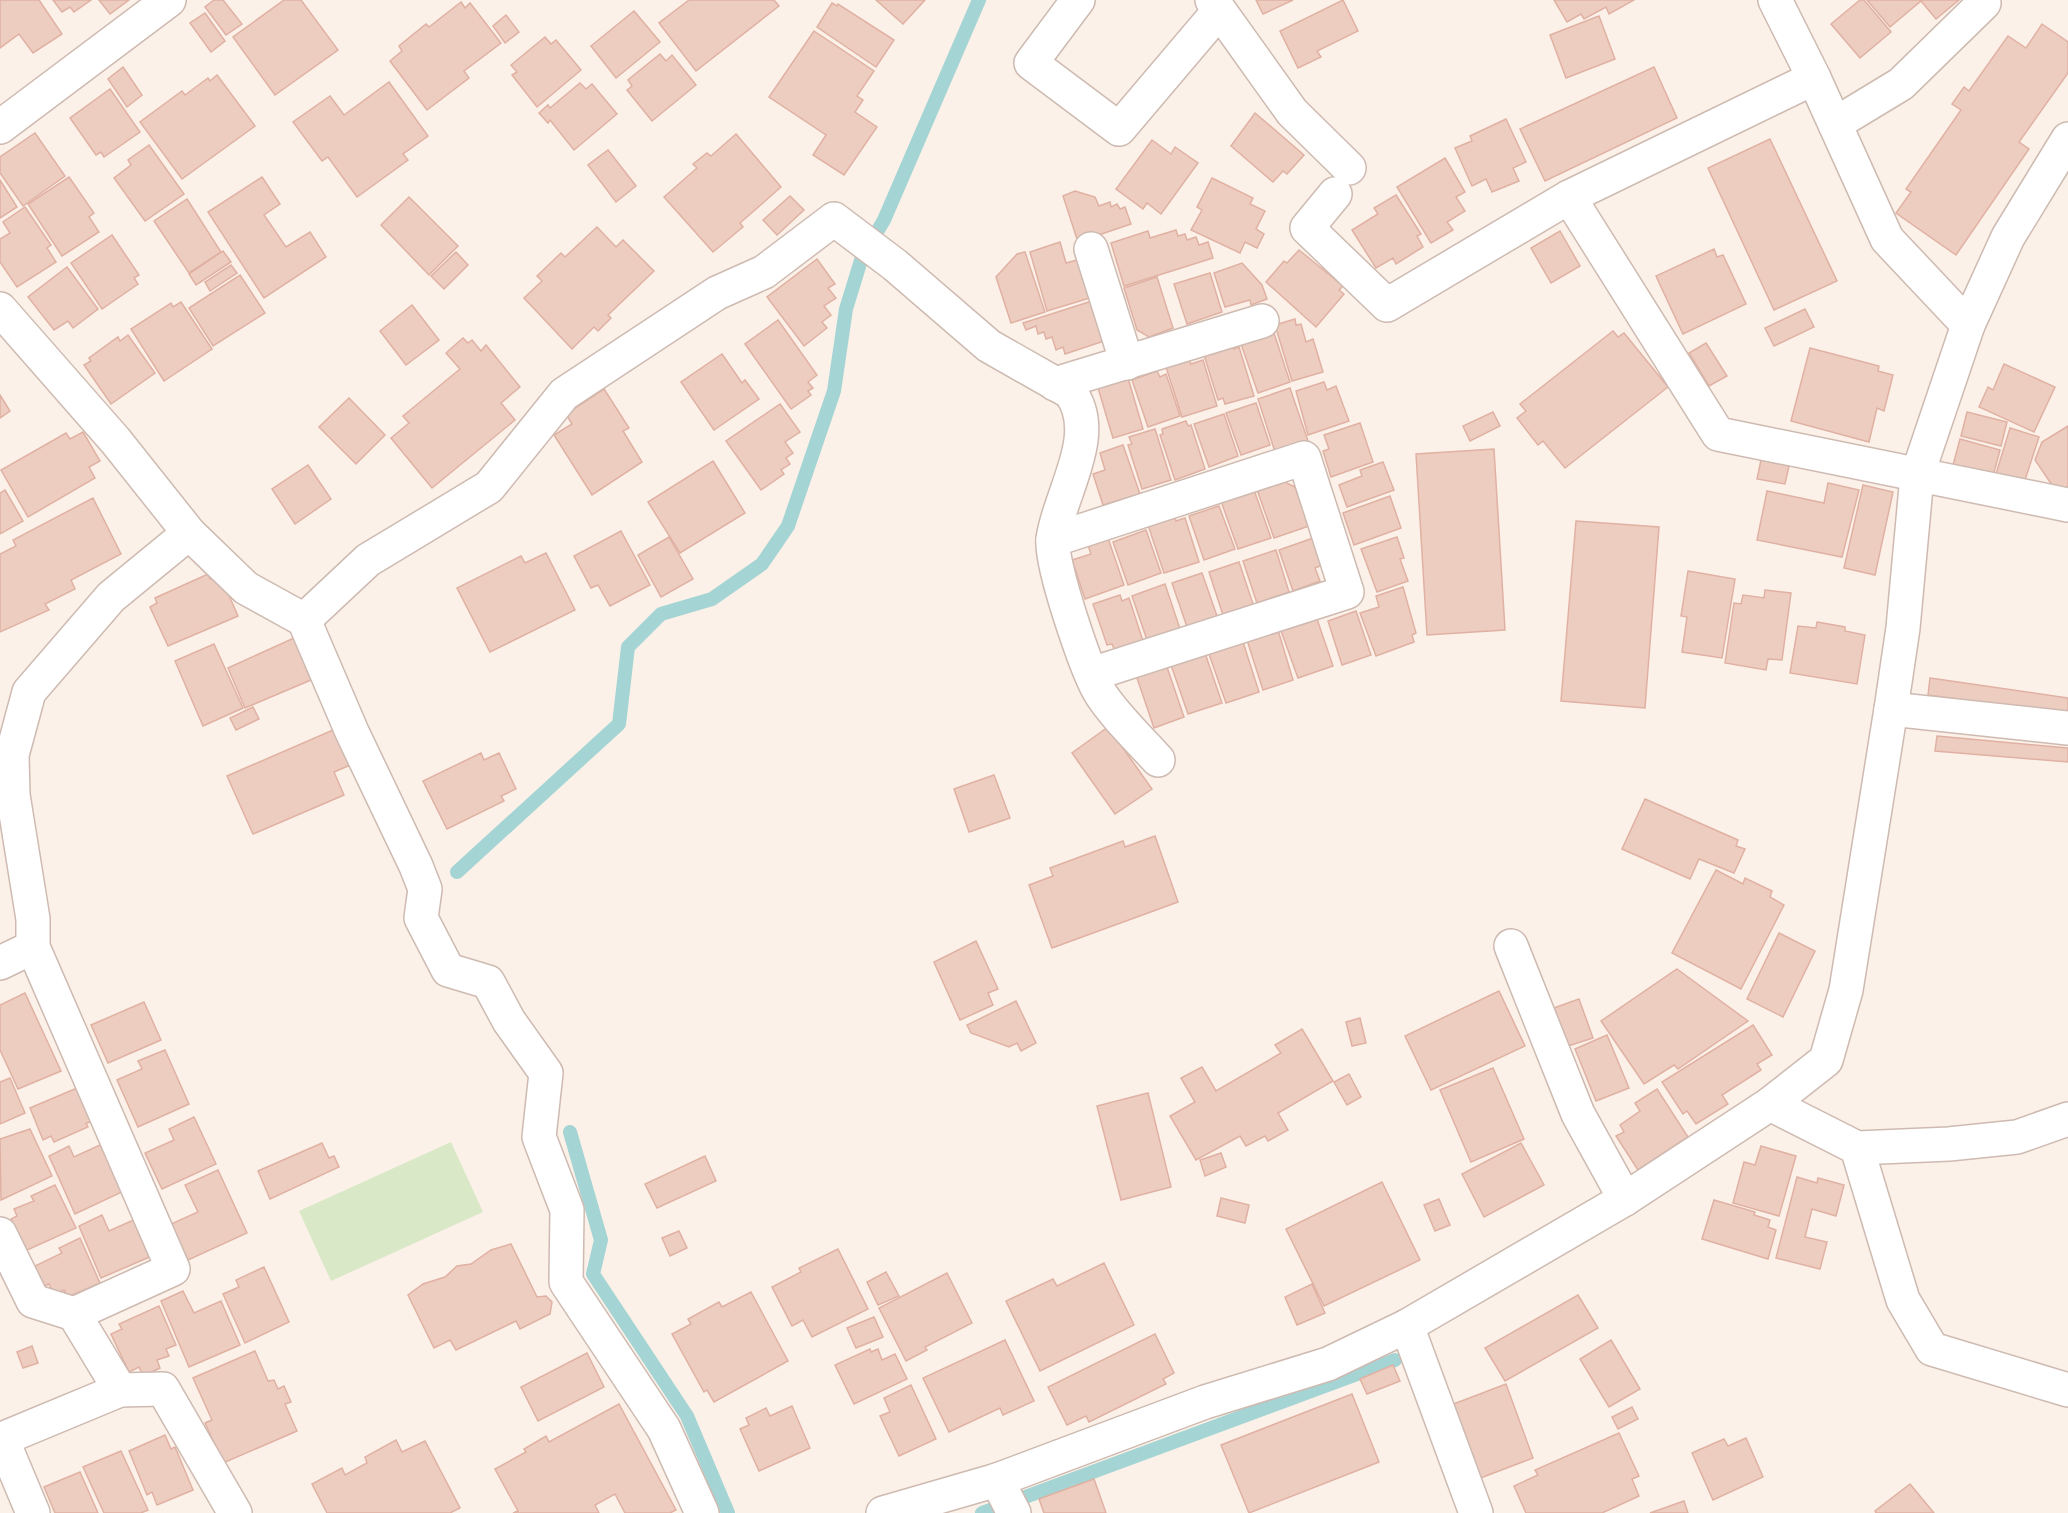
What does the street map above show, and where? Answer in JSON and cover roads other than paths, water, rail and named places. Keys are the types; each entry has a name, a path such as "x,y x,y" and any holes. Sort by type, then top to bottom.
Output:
{"street":[{"path":"0,127 169,0"},
{"path":"1078,0 1031,63 1119,129 1216,5 1342,181 1307,228 1387,305 1569,197 1814,78"},
{"path":"1775,0 1814,78 1887,239 1968,325"},
{"path":"1835,123 1901,84 1984,3"},
{"path":"883,1513 997,1480 1205,1402 1328,1364 1407,1326 1625,1198 1770,1104 1826,1060 1846,990 1891,709 1903,628 1917,476 1968,325 2008,237 2068,139"},
{"path":"1569,197 1718,434 2068,505"},
{"path":"304,620 368,560 489,488 564,394 717,293 764,272 834,219 896,265 989,346 1070,392 1078,403 1083,435 1053,540 1056,572 1100,692 1158,760"},
{"path":"1091,249 1127,363"},
{"path":"1055,384 1262,321"},
{"path":"4,323 115,440 189,533 246,588 304,620 347,721 416,866 425,888 421,918 448,970 488,982 509,1021 546,1073 539,1137 567,1210 566,1282 664,1429 702,1513"},
{"path":"1053,540 1304,458 1347,592 1092,674"},
{"path":"74,1314 173,1269 33,947 33,919 13,795 12,755 29,692 111,597 189,533"},
{"path":"1891,709 2068,728"},
{"path":"1511,946 1578,1114 1625,1198"},
{"path":"0,963 33,947"},
{"path":"1770,1104 1857,1148 1949,1144 2017,1137 2068,1119"},
{"path":"1857,1148 1903,1300 1932,1349 2068,1390"},
{"path":"0,1234 33,1301 74,1314 120,1390"},
{"path":"1407,1326 1476,1513"},
{"path":"33,1513 2,1439 120,1390 163,1389 235,1513"},
{"path":"997,1480 1014,1513"}],"waterway":[{"path":"457,872 619,724 628,647 661,614 712,599 762,564 788,526 834,391 846,309 862,257 884,220 979,0"},
{"path":"570,1132 601,1240 593,1274 687,1416 728,1513"},
{"path":"982,1513 1395,1360"}]}
